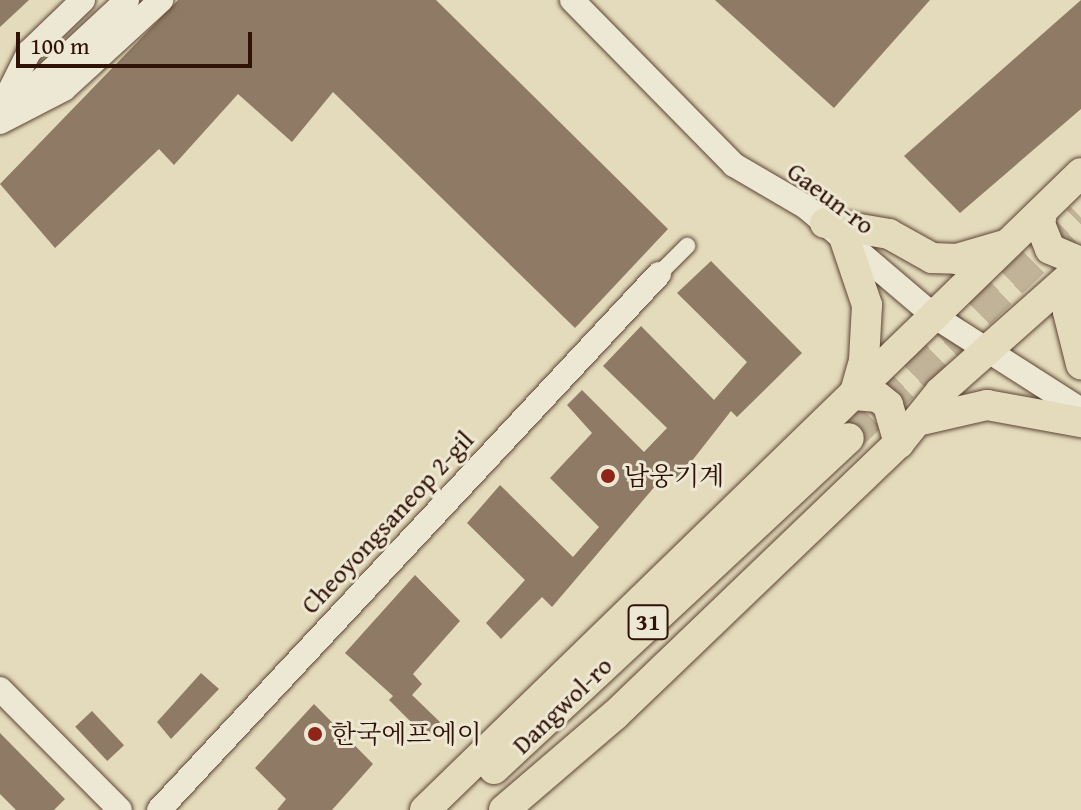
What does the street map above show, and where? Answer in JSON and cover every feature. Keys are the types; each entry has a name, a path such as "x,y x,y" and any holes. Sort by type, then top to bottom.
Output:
{"highway":[{"path":"425,810 1081,173"},
{"path":"504,810 615,715 899,443 922,420 940,392 1081,264 1050,249 1040,224 1042,212"},
{"path":"854,395 864,361 867,305 835,232 889,234 932,258 957,259 1010,243"},
{"path":"1081,278 1068,312 1081,364"},
{"path":"854,395 878,397 888,405 899,443"},
{"path":"922,420 987,405 1081,422"},
{"name":"Dangwol-ro","path":"451,810 857,445 480,810"}],"main road":[{"path":"0,120 127,0"},
{"path":"0,120 64,89 161,0"},
{"name":"Gaeun-ro","path":"572,0 734,165 835,232 934,316 984,351 1081,410"},
{"path":"0,110 29,52 80,1"},
{"name":"Cheoyongsaneop 2-gil","path":"159,810 659,274"},
{"path":"0,689 120,810"}],"street":[{"path":"659,274 687,246"}],"building":[{"path":"0,0 29,0 0,27"},
{"path":"178,0 436,0 668,229 575,328 333,92 292,142 238,94 174,165 159,149 55,248 0,184"},
{"path":"715,0 930,0 834,108"},
{"path":"1081,0 1081,109 960,213 904,156"},
{"path":"711,261 802,353 737,417 731,411 677,480 668,471 552,607 542,597 501,639 486,623 525,580 467,523 500,485 573,557 599,527 550,478 592,433 567,405 582,390 644,452 667,428 603,366 641,326 714,400 747,362 677,293"},
{"path":"415,575 460,621 413,674 422,684 412,695 440,722 427,738 389,700 393,696 345,653"},
{"path":"201,673 219,689 171,739 157,722"},
{"name":"한국에프에이","path":"314,704 373,764 332,810 277,810 286,799 255,768"},
{"path":"92,711 124,745 107,761 75,727"},
{"path":"0,733 65,799 54,810 16,810 0,794"}],"tunnel":[{"path":"849,438 1081,217"}],"place":[{"name":"남웅기계","path":"608,476"},
{"name":"한국에프에이","path":"315,734"}]}
